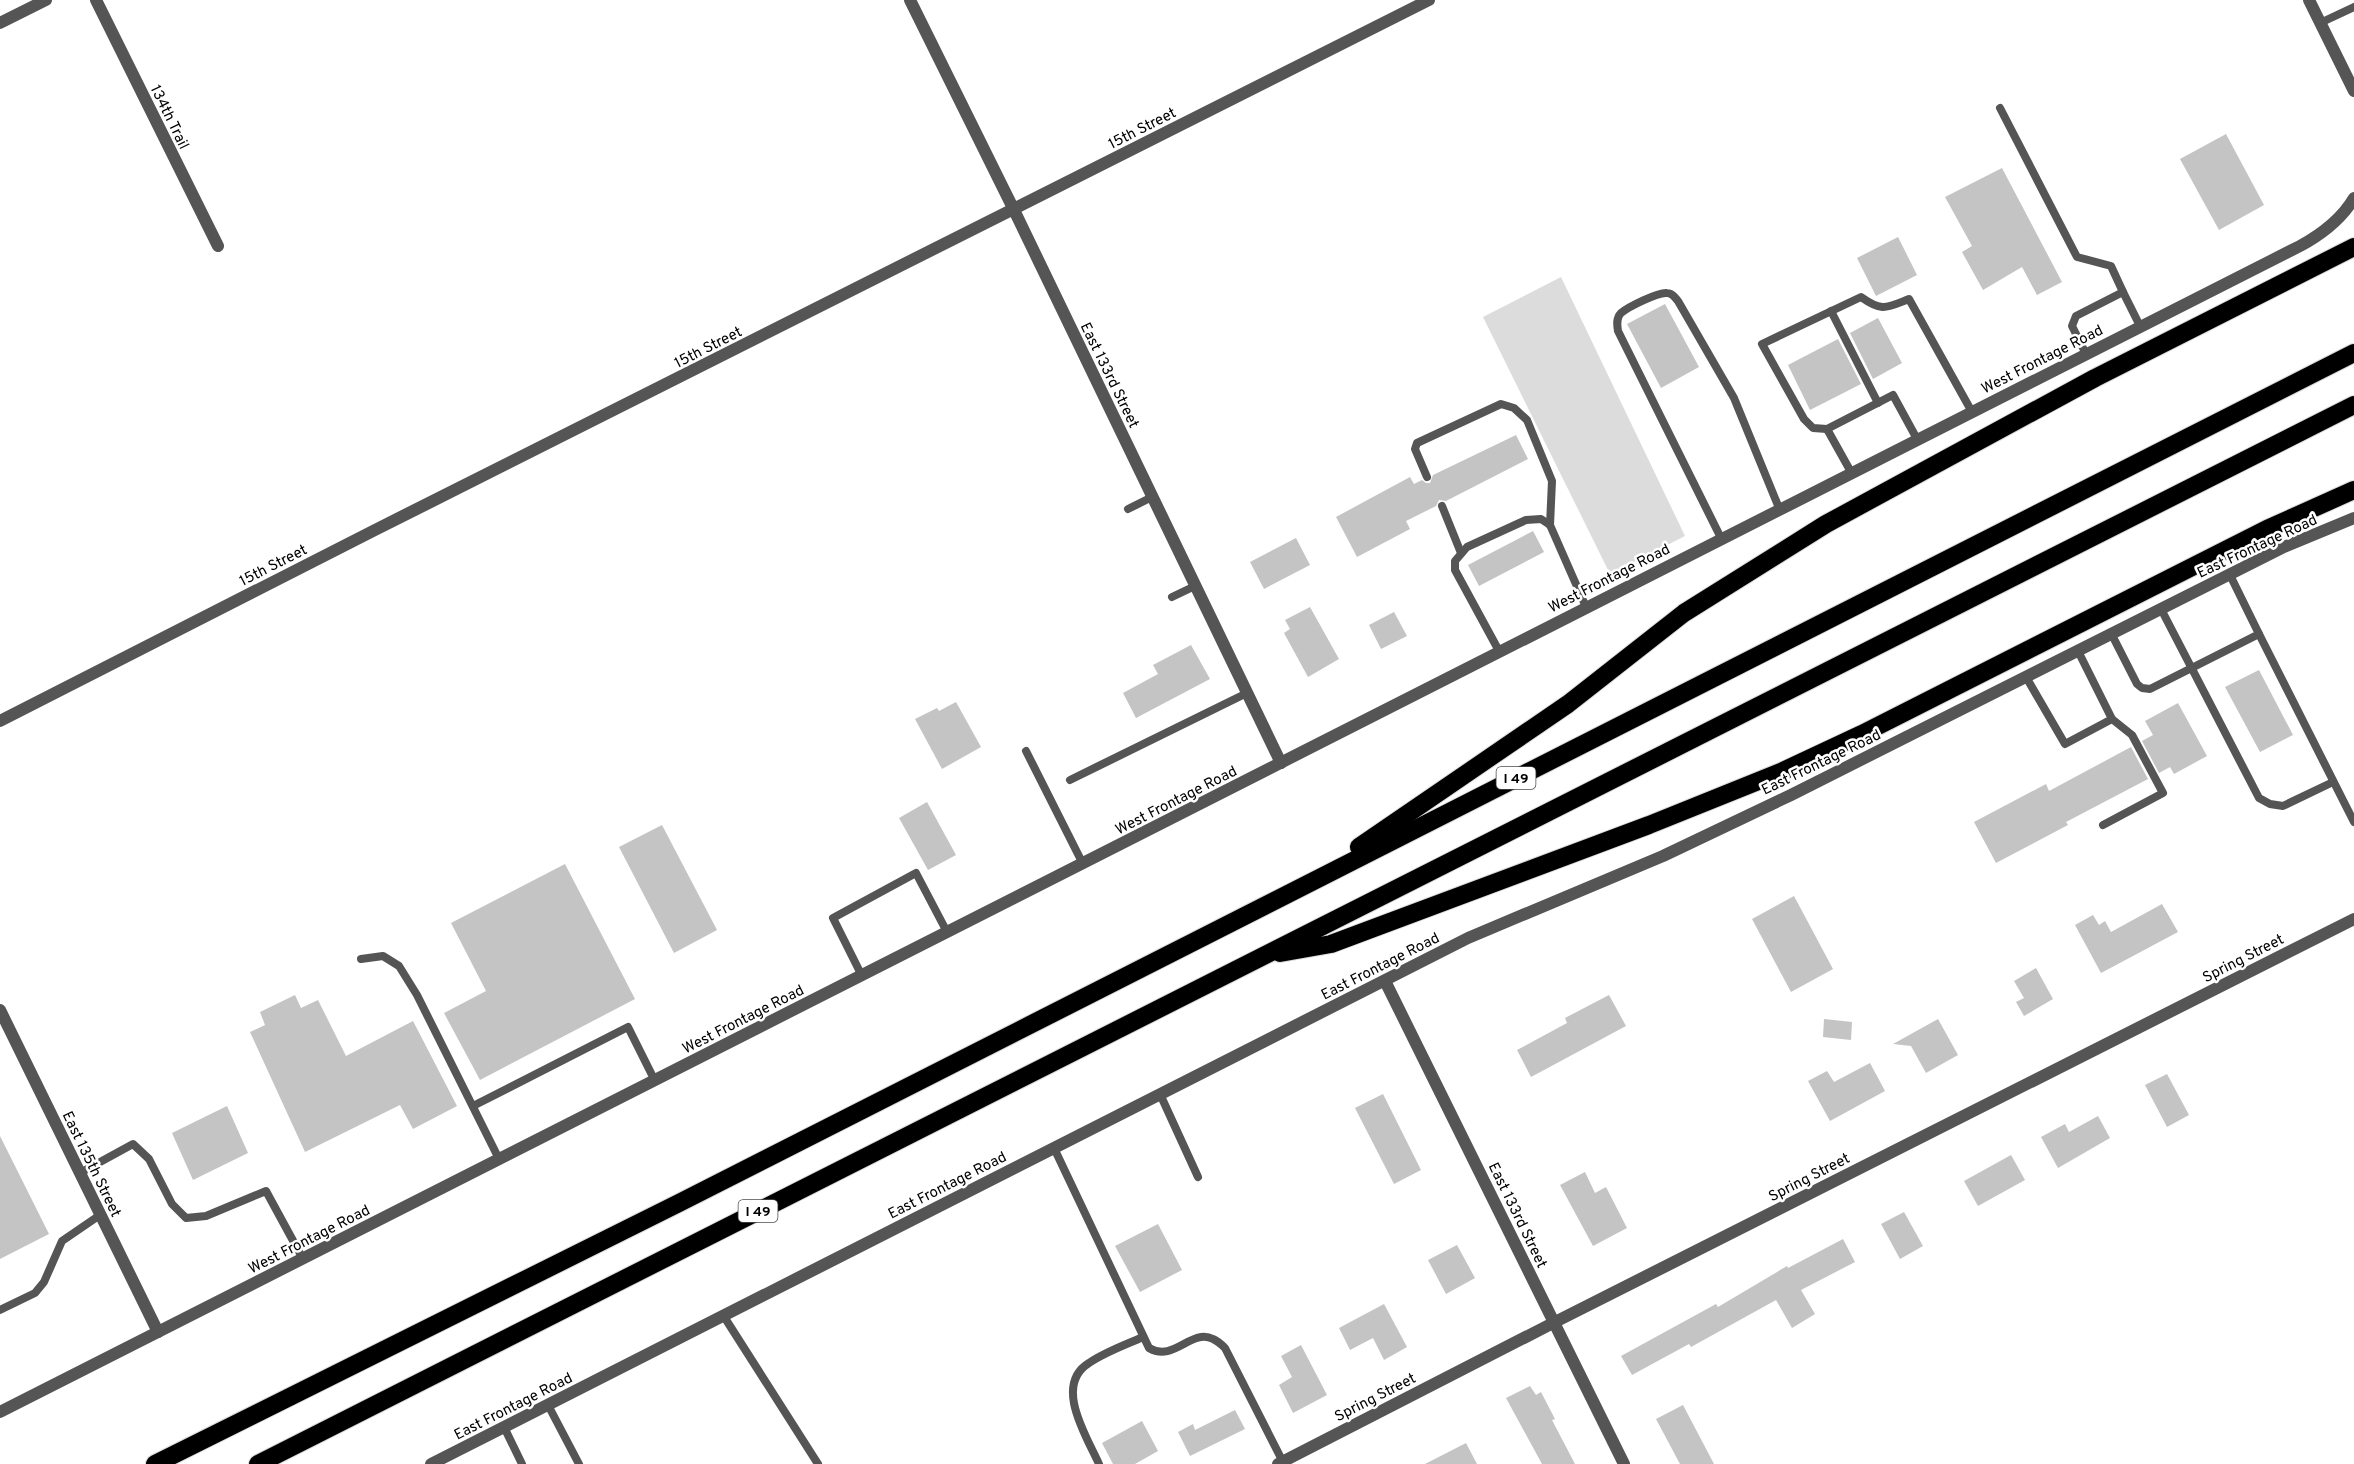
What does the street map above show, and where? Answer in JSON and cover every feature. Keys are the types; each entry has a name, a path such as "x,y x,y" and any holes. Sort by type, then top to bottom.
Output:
{"highway":[{"path":"1297,889 1568,704 1684,613 1826,524 2095,378 2354,247"},
{"name":"I 49","path":"155,1464 668,1208 2354,353"},
{"name":"I 49","path":"258,1464 2354,405"},
{"path":"1258,958 1331,944 1649,825 1783,771 1862,734 2266,529 2354,490"}],"street":[{"path":"0,23 46,0"},
{"name":"134th Trail","path":"96,0 218,246"},
{"name":"East 133rd Street","path":"910,0 1014,210 1281,764"},
{"name":"15th Street","path":"0,721 1429,0"},
{"path":"2309,0 2354,91"},
{"name":"West Frontage Road","path":"0,1412 2317,237 2339,218 2354,198"},
{"name":"East Frontage Road","path":"431,1464 1468,938 1663,856 1791,795 2284,547 2354,518"},
{"name":"Spring Street","path":"1280,1463 2354,919"},
{"name":"East 133rd Street","path":"1385,981 1624,1464"},
{"name":"East 135th Street","path":"0,1010 158,1332"}],"lane":[{"path":"2320,22 2354,7"},
{"path":"2000,108 2077,256 2111,267 2140,326"},
{"path":"2086,354 2072,326 2076,316 2122,292"},
{"path":"1721,538 1618,331 1617,321 1621,313 1654,296 1672,294 1734,398 1779,508"},
{"path":"1917,439 1893,395 1827,429 1813,428 1804,419 1762,344 1861,297 1875,307 1886,308 1909,298 1972,412"},
{"path":"1831,311 1878,403"},
{"path":"1427,477 1415,449 1417,443 1501,404 1514,408 1527,420 1552,481 1550,525 1586,607"},
{"path":"1827,429 1851,472"},
{"path":"1128,509 1152,497"},
{"path":"1442,506 1461,553"},
{"path":"1499,651 1455,570 1455,561 1467,547 1526,520 1541,519 1550,525"},
{"path":"2230,574 2354,822"},
{"path":"1172,597 1195,586"},
{"path":"2161,609 2259,798 2270,804 2283,806 2334,782"},
{"path":"2112,635 2137,684 2142,688 2150,689 2259,634"},
{"path":"2078,651 2112,719 2132,735 2163,794 2103,825"},
{"path":"2026,677 2066,744 2112,719"},
{"path":"1070,780 1247,693"},
{"path":"1026,752 1083,864"},
{"path":"862,976 833,918 916,873 947,932"},
{"path":"361,959 383,956 399,966 417,995 500,1159"},
{"path":"473,1106 628,1027 655,1081"},
{"path":"1160,1094 1198,1177"},
{"path":"80,1173 133,1143 149,1160 172,1204 186,1218 206,1216 266,1191 303,1259"},
{"path":"1054,1148 1149,1348 1158,1353 1167,1352 1199,1337 1212,1338 1226,1348 1280,1463"},
{"path":"0,1310 35,1293 44,1282 62,1240 100,1215"},
{"path":"723,1315 818,1464"},
{"path":"1099,1464 1073,1409 1073,1391 1078,1374 1087,1364 1143,1336"},
{"path":"548,1405 579,1464"},
{"path":"504,1427 522,1464"}],"shaded area":[{"path":"1561,277 1685,536 1610,574 1483,317"}],"building":[{"path":"2226,134 2264,205 2219,230 2180,159"},
{"path":"2002,168 2062,282 2037,295 2022,267 1983,290 1962,252 1972,246 1945,197"},
{"path":"1898,237 1917,275 1876,296 1857,258"},
{"path":"1665,304 1699,367 1661,388 1627,324"},
{"path":"1878,318 1902,363 1873,379 1850,333"},
{"path":"1838,339 1861,384 1810,410 1788,365"},
{"path":"1516,435 1528,459 1446,501 1439,500 1436,506 1406,521 1410,529 1357,557 1336,517 1410,477 1414,484 1422,480 1430,483 1433,475"},
{"path":"1533,531 1544,552 1479,586 1468,565"},
{"path":"1296,538 1310,565 1264,589 1250,562"},
{"path":"1310,607 1339,659 1308,677 1284,633 1290,629 1285,620"},
{"path":"1394,612 1407,636 1381,649 1369,625"},
{"path":"1191,645 1210,679 1136,718 1123,693 1158,674 1153,665"},
{"path":"2259,670 2293,735 2260,752 2225,687"},
{"path":"956,702 981,747 942,769 915,719 937,708 939,711"},
{"path":"2178,703 2207,756 2174,774 2170,767 2159,773 2142,741 2153,735 2145,721"},
{"path":"2131,747 2148,779 2066,822 2068,825 1996,863 1974,822 2046,784 2049,791"},
{"path":"927,802 956,855 928,870 899,818"},
{"path":"662,825 717,930 674,953 619,847"},
{"path":"565,864 635,999 480,1080 444,1013 486,991 451,923"},
{"path":"1794,896 1833,969 1791,992 1752,919"},
{"path":"2162,904 2178,932 2101,973 2075,925 2093,915 2099,925 2105,921 2111,932"},
{"path":"2036,968 2053,999 2024,1016 2016,1002 2024,998 2014,981"},
{"path":"295,995 301,1008 318,1000 346,1056 413,1021 457,1106 413,1129 400,1105 305,1152 250,1032 265,1025 260,1012"},
{"path":"1609,995 1626,1026 1531,1077 1517,1050 1567,1023 1565,1018"},
{"path":"1824,1019 1852,1022 1851,1040 1823,1037"},
{"path":"1938,1019 1958,1055 1926,1073 1911,1046 1893,1044"},
{"path":"1870,1063 1885,1091 1830,1121 1808,1081 1827,1071 1834,1082"},
{"path":"2167,1074 2189,1115 2167,1127 2145,1085"},
{"path":"1383,1094 1421,1170 1394,1184 1355,1108"},
{"path":"227,1106 248,1153 193,1180 172,1133"},
{"path":"2098,1116 2110,1138 2058,1168 2041,1137 2065,1124 2069,1132"},
{"path":"0,1136 49,1234 0,1259"},
{"path":"2011,1155 2025,1180 1978,1206 1964,1181"},
{"path":"1585,1172 1595,1193 1606,1187 1627,1228 1593,1246 1560,1185"},
{"path":"1904,1212 1923,1246 1900,1259 1881,1224"},
{"path":"1158,1224 1182,1270 1140,1292 1115,1246"},
{"path":"1843,1239 1855,1262 1801,1290 1815,1314 1792,1328 1776,1300 1691,1347 1689,1344 1632,1375 1621,1356 1716,1304 1718,1307 1787,1266 1788,1268"},
{"path":"1457,1245 1475,1278 1446,1294 1428,1260"},
{"path":"1384,1304 1407,1347 1384,1360 1373,1338 1350,1350 1339,1328"},
{"path":"1301,1345 1327,1395 1293,1413 1279,1385 1292,1377 1281,1356"},
{"path":"1530,1386 1536,1395 1541,1392 1555,1419 1552,1420 1575,1464 1542,1464 1506,1398"},
{"path":"1683,1405 1714,1464 1680,1464 1656,1419"},
{"path":"1235,1410 1245,1429 1190,1456 1178,1432 1193,1424 1195,1430"},
{"path":"1142,1421 1158,1451 1135,1464 1113,1464 1102,1443"},
{"path":"1466,1443 1477,1464 1425,1464"}]}
